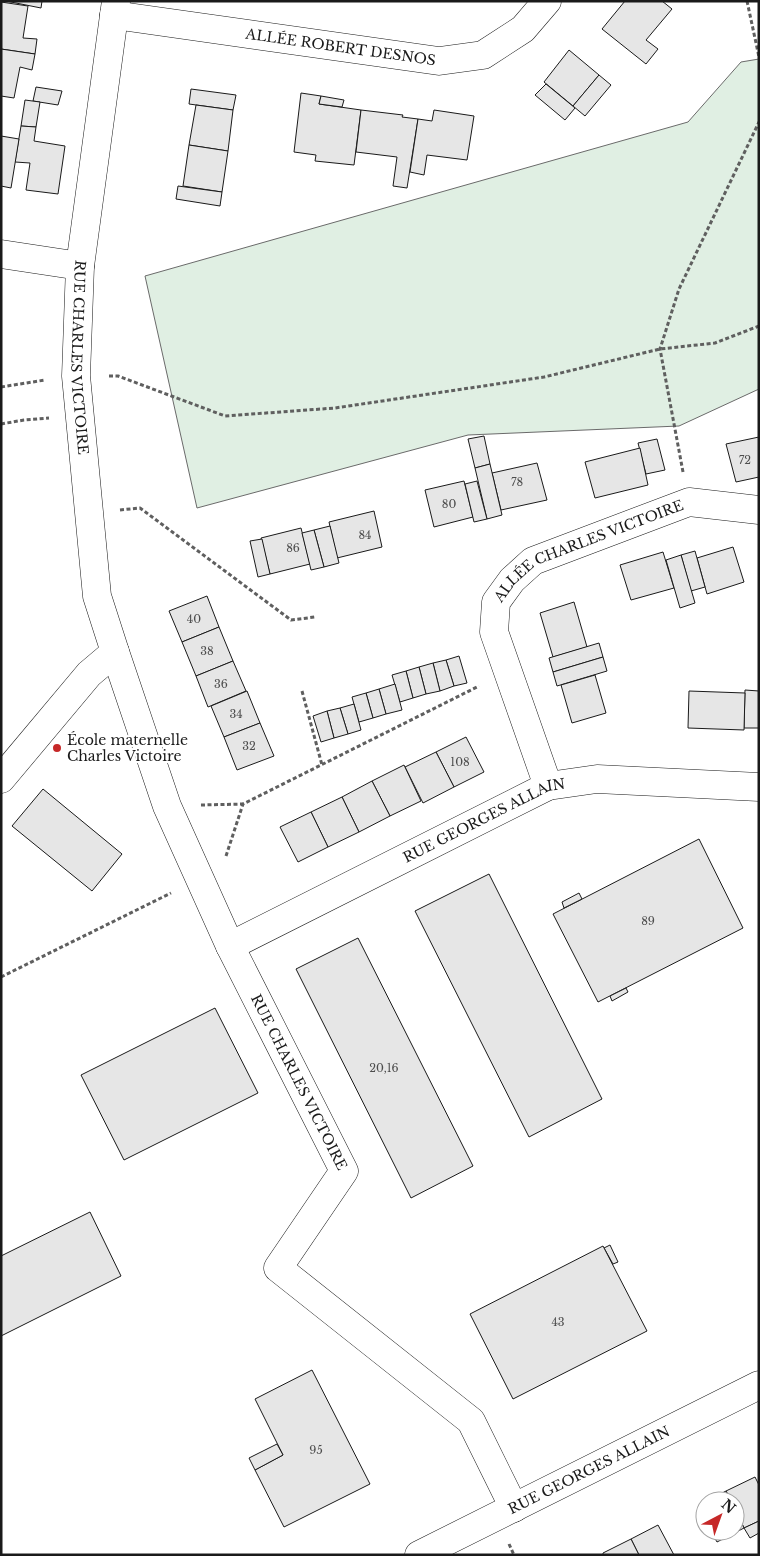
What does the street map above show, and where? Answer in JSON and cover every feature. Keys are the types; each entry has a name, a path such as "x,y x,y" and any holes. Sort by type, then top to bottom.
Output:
{"street":[{"name":"ALLÉE ROBERT DESNOS","path":"115,8 439,62 483,55 523,29 547,1"},
{"name":"RUE CHARLES VICTOIRE","path":"115,8 80,266 76,376 97,596 114,652 167,806 230,946 344,1171 278,1268 471,1422 514,1508"},
{"path":"1,254 80,266"},
{"name":"ALLÉE CHARLES VICTOIRE","path":"548,786 494,632 496,602 512,580 533,561 689,502 759,510"},
{"path":"1,779 89,674 114,652"},
{"name":"RUE GEORGES ALLAIN","path":"230,946 548,786 597,779 759,787"},
{"name":"RUE GEORGES ALLAIN","path":"419,1555 759,1385"}],"path":[{"path":"747,1 759,57"},
{"path":"689,502 660,349 679,290 759,122"},
{"path":"1,387 76,376 118,376 225,416 335,408 544,377 660,349 715,343 759,326"},
{"path":"1,424 24,420 80,416"},
{"path":"90,514 140,508 291,620 315,617"},
{"path":"167,806 243,804 508,671"},
{"path":"302,691 322,764"},
{"path":"1,977 222,867 243,804"}],"green space":[{"path":"759,59 759,389 679,426 468,435 197,508 145,276 688,122 741,62"}],"building":[{"path":"6,1 42,1 41,8"},
{"path":"625,1 662,1 672,9 646,40 658,49 646,64 602,29"},
{"path":"1,2 28,6 23,38 37,39 35,54 1,49"},
{"path":"1,49 35,54 32,70 20,67 14,98 1,96"},
{"path":"569,50 599,75 573,106 544,82"},
{"path":"599,75 611,85 585,116 573,106"},
{"path":"546,84 575,108 565,120 535,95"},
{"path":"36,87 62,91 58,105 33,101"},
{"path":"191,89 236,95 233,110 189,104"},
{"path":"301,93 321,96 319,104 361,110 354,165 315,161 316,155 294,152"},
{"path":"321,96 344,100 342,107 319,104"},
{"path":"25,100 40,102 36,127 21,126"},
{"path":"196,105 233,110 228,151 189,145"},
{"path":"361,110 403,115 402,117 418,119 407,188 393,186 397,157 356,152"},
{"path":"434,110 474,116 467,160 427,155 424,175 410,172 418,119 432,121"},
{"path":"21,126 36,127 34,141 65,146 58,194 26,190 30,163 15,162"},
{"path":"1,136 19,139 11,188 1,186"},
{"path":"189,145 228,151 222,192 183,186"},
{"path":"178,186 222,192 220,206 176,199"},
{"path":"484,436 490,464 475,468 468,439"},
{"path":"759,437 759,477 736,482 726,444"},
{"path":"657,439 665,470 646,474 638,443"},
{"path":"640,448 648,485 595,498 585,462"},
{"path":"537,463 547,500 501,510 492,473"},
{"path":"490,464 502,515 487,519 475,468"},
{"path":"464,481 473,517 434,527 425,490"},
{"path":"477,481 487,519 474,522 465,484"},
{"path":"374,511 382,547 337,558 329,522"},
{"path":"330,526 339,563 324,567 314,530"},
{"path":"301,528 310,564 270,574 261,538"},
{"path":"314,530 324,567 311,570 302,533"},
{"path":"262,539 270,574 258,577 250,541"},
{"path":"733,547 744,582 707,594 697,558"},
{"path":"695,551 705,587 691,591 681,555"},
{"path":"663,552 674,588 631,600 620,565"},
{"path":"681,555 695,603 680,608 666,560"},
{"path":"207,596 219,627 182,642 169,611"},
{"path":"574,602 587,647 553,657 540,613"},
{"path":"219,627 233,661 196,676 182,642"},
{"path":"599,643 603,657 553,672 549,658"},
{"path":"459,656 467,683 454,686 446,660"},
{"path":"603,657 607,671 557,686 553,672"},
{"path":"446,660 454,686 440,691 433,663"},
{"path":"233,661 246,691 208,707 196,676"},
{"path":"433,663 440,691 426,694 419,667"},
{"path":"419,667 426,694 413,698 406,671"},
{"path":"406,671 413,698 400,702 392,675"},
{"path":"595,675 606,713 572,723 561,685"},
{"path":"395,684 402,710 386,714 379,689"},
{"path":"379,689 386,714 373,718 366,693"},
{"path":"745,690 759,691 759,728 744,728"},
{"path":"247,691 260,723 224,737 211,706"},
{"path":"689,691 745,693 744,730 688,728"},
{"path":"366,693 373,718 359,722 352,697"},
{"path":"354,704 361,730 348,734 340,708"},
{"path":"340,708 348,734 334,738 327,711"},
{"path":"327,711 334,738 321,742 313,716"},
{"path":"260,723 274,756 237,770 224,737"},
{"path":"466,737 484,772 454,787 436,752"},
{"path":"436,752 454,787 423,803 405,767"},
{"path":"404,765 421,801 390,816 372,781"},
{"path":"372,781 390,816 359,832 342,797"},
{"path":"43,789 122,854 92,891 12,826"},
{"path":"342,797 359,832 328,847 311,812"},
{"path":"311,812 328,847 298,862 280,827"},
{"path":"699,839 743,928 598,1002 553,914"},
{"path":"489,874 602,1099 529,1137 415,911"},
{"path":"579,893 582,899 564,908 562,902"},
{"path":"358,938 473,1166 411,1198 296,969"},
{"path":"626,988 628,992 612,1001 610,996"},
{"path":"215,1008 258,1093 124,1160 81,1075"},
{"path":"90,1212 121,1276 1,1336 1,1256"},
{"path":"610,1245 618,1262 613,1264 604,1248"},
{"path":"603,1246 647,1331 513,1399 470,1314"},
{"path":"312,1370 370,1484 284,1527 255,1470 283,1455 255,1399"},
{"path":"277,1444 283,1455 255,1470 249,1458"},
{"path":"755,1477 759,1485 759,1521 745,1528 745,1491 726,1491"},
{"path":"759,1521 759,1533 750,1538 745,1528"},
{"path":"658,1525 674,1555 639,1555 631,1539"},
{"path":"631,1539 639,1555 603,1555 603,1553"}],"place":[{"name":"École maternelle Charles Victoire","path":"57,748"}]}
